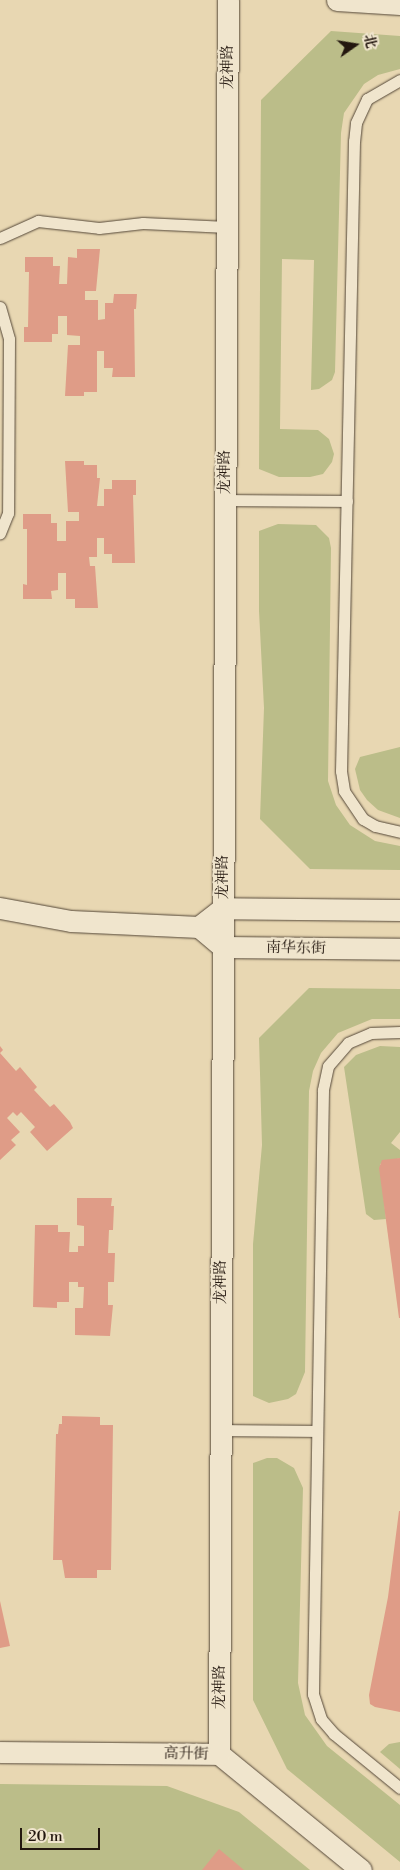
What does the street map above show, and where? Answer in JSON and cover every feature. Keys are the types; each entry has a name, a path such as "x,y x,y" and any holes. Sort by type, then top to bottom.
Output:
{"street":[{"name":"龙神路","path":"219,1754 228,0"},
{"path":"337,0 400,4"},
{"path":"0,908 71,921 198,927 223,947"},
{"path":"198,927 223,908 400,910"},
{"name":"南华东街","path":"223,947 400,949"},
{"name":"高升街","path":"0,1752 219,1754 361,1870"}],"lane":[{"path":"400,80 367,99 356,123 341,770 344,791 363,819 375,826 400,832"},
{"path":"0,238 38,221 99,228 143,223 227,227"},
{"path":"0,307 9,331 9,349 8,514 0,533"},
{"path":"225,500 347,501"},
{"path":"400,1032 371,1033 348,1043 328,1066 323,1090 317,1432 315,1706 334,1734 400,1788"},
{"path":"221,1430 317,1432"}],"green space":[{"path":"331,31 400,36 400,69 378,75 364,84 344,113 341,133 335,372 332,380 319,389 311,390 314,260 282,259 280,429 318,430 329,439 334,454 332,462 323,474 310,477 279,477 259,469 261,100"},
{"path":"278,524 316,525 329,538 331,548 328,781 336,805 350,825 375,841 400,846 400,870 310,869 260,819 264,708 259,611 259,531"},
{"path":"400,747 400,818 378,810 367,800 360,790 355,769 360,757"},
{"path":"309,988 400,989 400,1019 372,1019 338,1033 321,1053 313,1071 309,1091 305,1372 296,1394 288,1399 269,1403 253,1396 253,1244 262,1145 259,1038"},
{"path":"380,1046 400,1047 400,1132 391,1143 400,1150 400,1158 380,1164 386,1219 374,1220 366,1214 344,1067 356,1055"},
{"path":"267,1458 277,1458 294,1468 303,1488 298,1683 305,1715 327,1746 400,1805 400,1862 287,1769 253,1700 253,1463"},
{"path":"400,1742 400,1769 380,1752 389,1744"},
{"path":"0,1784 167,1786 239,1812 310,1870 0,1870"}],"building":[{"path":"77,249 100,249 96,291 85,291 85,300 98,300 98,320 105,319 105,303 113,303 114,294 137,294 136,309 134,309 135,377 112,377 113,368 104,368 104,351 97,351 97,392 84,392 84,396 65,396 68,345 80,345 80,336 67,335 67,316 58,316 58,334 52,334 52,342 24,342 24,327 28,327 29,272 25,272 25,257 53,257 53,266 60,266 59,284 67,284 68,257 77,258"},
{"path":"65,461 84,461 84,465 97,465 97,478 100,478 97,506 104,506 104,489 112,489 112,480 136,480 136,495 133,495 135,563 112,563 112,554 104,554 104,538 97,538 97,557 89,557 90,566 95,566 98,608 75,608 75,599 66,599 66,573 58,573 58,590 51,591 52,599 23,599 23,584 27,585 27,529 23,529 23,514 51,514 51,523 57,523 57,541 66,541 66,521 79,521 79,512 68,512"},
{"path":"0,1053 16,1071 20,1067 37,1087 34,1090 50,1107 54,1104 73,1128 47,1151 30,1132 35,1127 21,1112 17,1116 13,1112 7,1118 20,1132 11,1140 16,1145 0,1160"},
{"path":"400,1158 399,1318 379,1168 382,1160"},
{"path":"77,1198 112,1198 111,1206 114,1206 113,1230 109,1230 108,1253 115,1253 114,1282 108,1282 108,1305 113,1305 110,1336 75,1335 75,1308 83,1308 84,1287 78,1287 78,1282 69,1282 69,1302 57,1302 57,1308 33,1307 35,1225 58,1225 58,1232 70,1232 69,1252 78,1252 78,1246 84,1246 84,1226 77,1225"},
{"path":"62,1416 100,1417 100,1425 113,1425 111,1570 97,1570 97,1578 65,1578 62,1560 53,1560 56,1434 58,1434 59,1424 62,1424"},
{"path":"399,1511 400,1712 375,1707 370,1704 369,1695 388,1597"},
{"path":"0,1601 10,1646 0,1648"},
{"path":"219,1849 244,1870 202,1870"}]}
